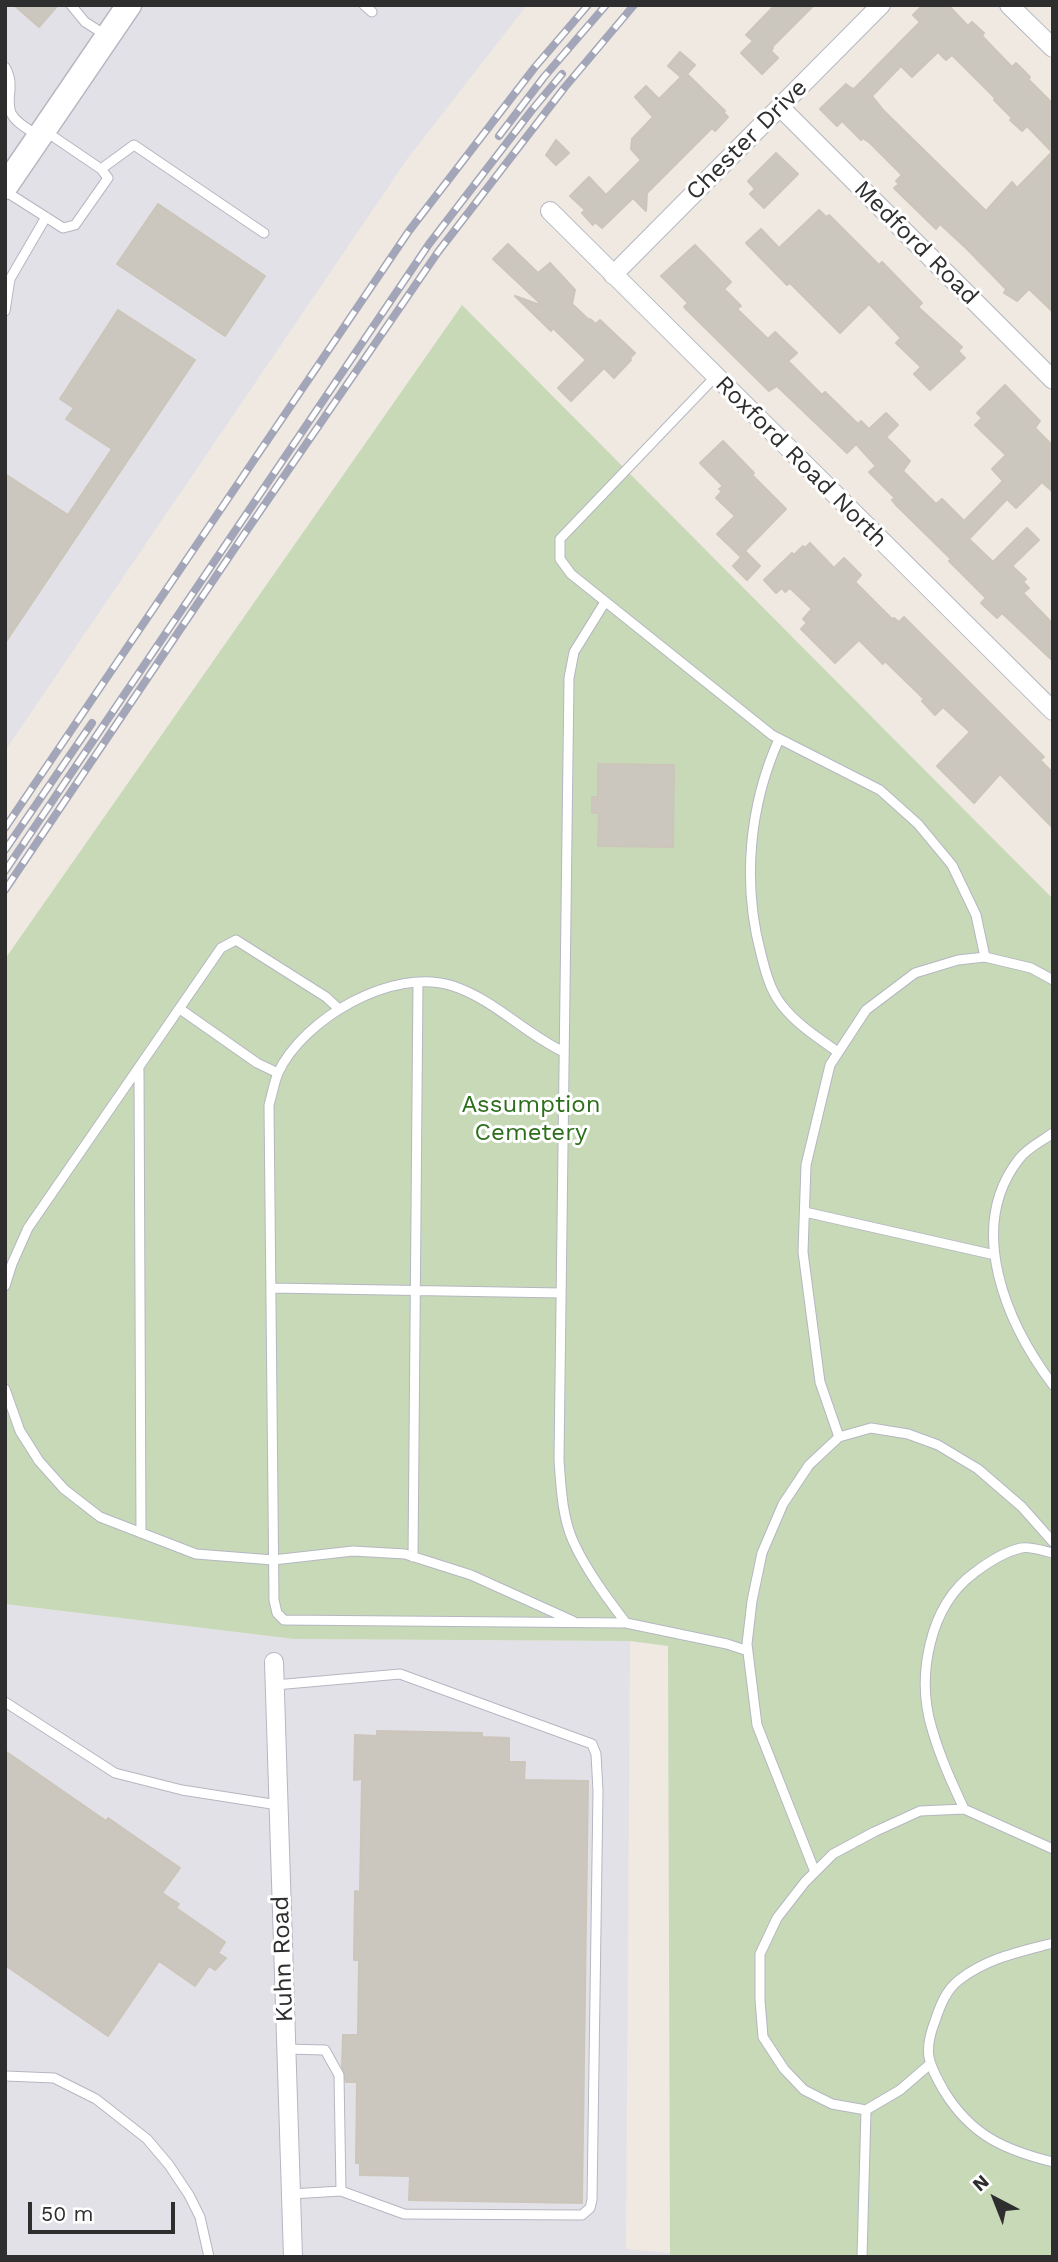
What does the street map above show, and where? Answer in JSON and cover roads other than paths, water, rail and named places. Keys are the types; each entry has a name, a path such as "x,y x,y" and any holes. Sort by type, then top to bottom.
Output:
{"street":[{"path":"5,189 129,5"},
{"name":"Chester Drive","path":"613,275 881,5"},
{"path":"1009,5 1053,48"},
{"name":"Medford Road","path":"780,107 1053,380"},
{"name":"Roxford Road North","path":"550,211 1053,711"},
{"name":"Kuhn Road","path":"274,1662 293,2257"}],"lane":[{"path":"71,5 85,22 108,37"},
{"path":"364,5 372,12"},
{"path":"5,67 12,88 9,104 11,114 18,122 42,133 101,169 108,178 75,225 63,228 5,189"},
{"path":"101,169 134,145 264,233"},
{"path":"5,311 10,279 46,217"},
{"path":"715,377 560,539 560,559 571,574 772,735 880,790 918,824 952,865 976,915 985,957"},
{"path":"605,602 574,652 569,678 559,1460 563,1508 572,1540 606,1597 626,1623"},
{"path":"779,739 765,769 756,817 749,878 753,925 765,971 779,1002 800,1025 838,1052"},
{"path":"5,1286 28,1228 221,948 236,940 326,997 339,1009"},
{"path":"839,1437 820,1382 803,1252 806,1165 830,1065 866,1010 915,973 958,960 985,957 1031,968 1053,980"},
{"path":"564,1052 478,997 450,985 418,983 386,986 339,1009 305,1035 278,1073 269,1105 273,1560 277,1613 284,1620 626,1623 727,1644 748,1651"},
{"path":"413,1557 418,983"},
{"path":"180,1009 257,1063 278,1073"},
{"path":"139,1068 141,1533"},
{"path":"1053,1133 1020,1156 1003,1183 992,1230 995,1255 1011,1315 1037,1364 1053,1385"},
{"path":"805,1212 995,1255"},
{"path":"271,1288 561,1293"},
{"path":"5,1389 20,1431 39,1461 64,1489 100,1517 196,1554 273,1560 353,1551 405,1554 471,1575 578,1623"},
{"path":"815,1872 757,1725 748,1651 752,1601 762,1553 790,1494 809,1465 839,1437 871,1427 908,1434 938,1445 978,1469 1022,1507 1053,1542"},
{"path":"964,1809 931,1727 927,1696 927,1657 933,1630 946,1603 966,1579 989,1562 1023,1547 1053,1552"},
{"path":"275,1685 400,1674 592,1744 596,1754 598,1791 590,2208 582,2215 404,2214 341,2191 291,2194"},
{"path":"5,1702 115,1773 182,1790 278,1805"},
{"path":"929,2066 900,2090 866,2110 832,2104 804,2090 784,2069 763,2037 760,1954 777,1918 833,1854 920,1811 964,1809 1053,1849"},
{"path":"1053,1943 987,1961 957,1982 942,2001 928,2040 929,2066 954,2106 970,2125 1000,2144 1053,2162"},
{"path":"286,2049 325,2050 339,2075 341,2191"},
{"path":"6,2076 54,2078 96,2099 147,2139 189,2195 200,2217 209,2257"},
{"path":"862,2257 866,2110"}],"railway":[{"path":"5,828 409,231 535,67 588,5"},
{"path":"499,136 544,77 606,5"},
{"path":"5,890 438,252 565,87 634,5"},
{"path":"5,871 429,244 562,74"},
{"path":"5,850 92,723"}],"park label":[{"name":"Assumption Cemetery","path":"531,1119"}]}
